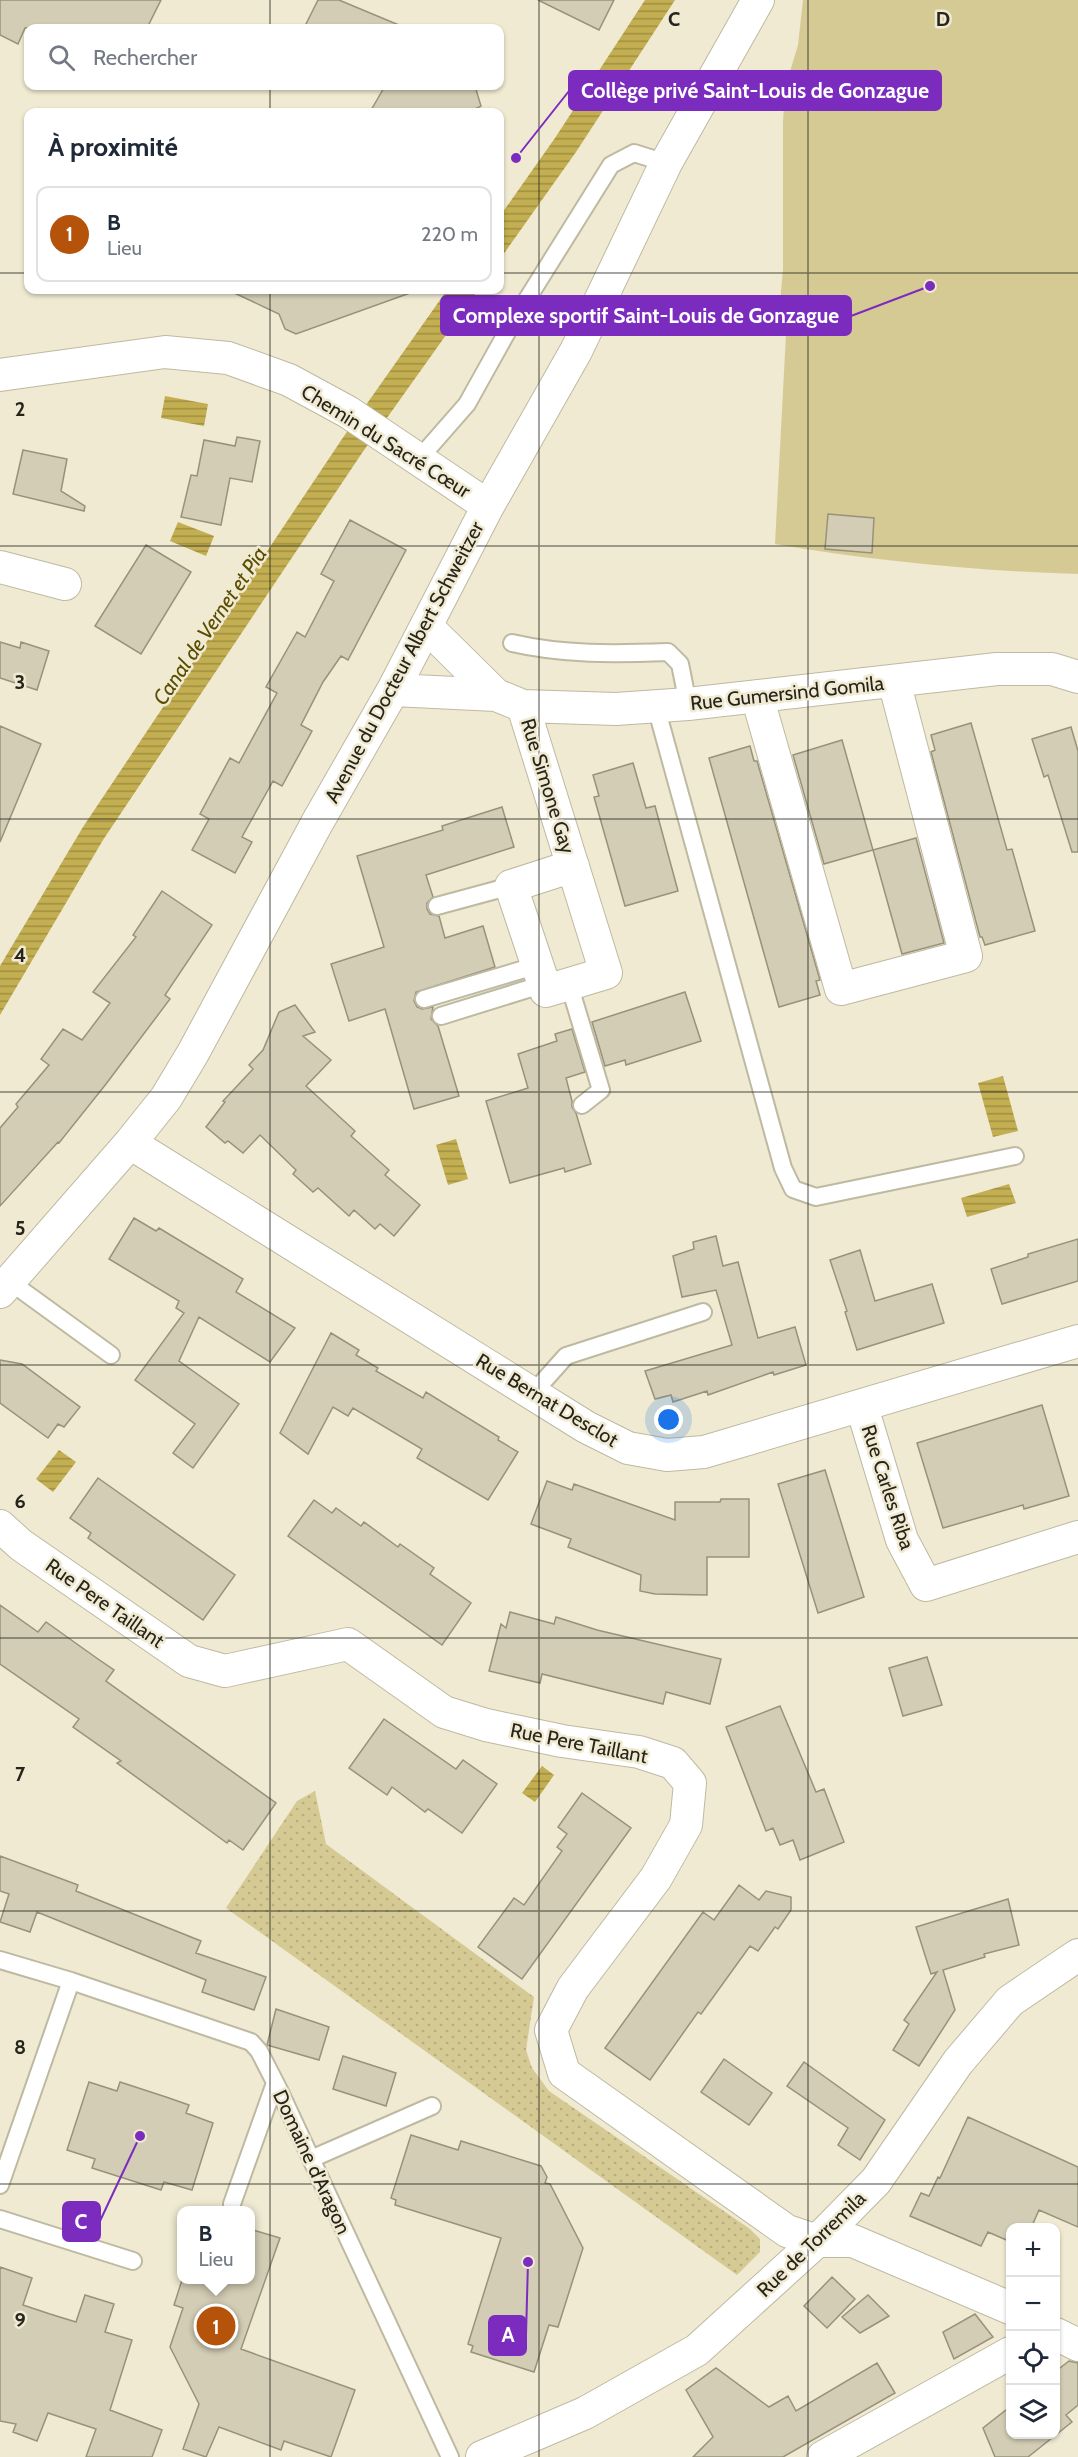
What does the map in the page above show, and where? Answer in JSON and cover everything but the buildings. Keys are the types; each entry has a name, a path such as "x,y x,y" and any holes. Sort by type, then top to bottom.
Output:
{"street":[{"name":"Avenue du Docteur Albert Schweitzer","path":"5,1286 130,1143 166,1098 193,1053 317,823 393,690 488,506 576,351 666,163 758,0"},
{"name":"Chemin du Sacré Cœur","path":"0,375 165,352 228,358 290,380 348,412 488,506"},
{"path":"0,567 64,584"},
{"path":"426,626 510,700"},
{"name":"Rue Gumersind Gomila","path":"393,690 616,709 688,704 998,669 1052,669 1078,677"},
{"path":"757,696 841,989 966,956 894,681"},
{"name":"Rue Simone Gay","path":"510,700 573,866 606,973 550,978"},
{"name":"Rue Simone Gay","path":"512,886 573,866"},
{"path":"512,886 550,978"},
{"name":"Rue Bernat Desclot","path":"130,1143 586,1427 628,1448 667,1455 704,1452 862,1407 1078,1341"},
{"name":"Rue Carles Riba","path":"862,1407 902,1540 926,1585 1078,1537"},
{"name":"Rue Pere Taillant","path":"0,1526 21,1545 189,1661 225,1671 348,1644 444,1712 486,1725 562,1741 639,1752 673,1763 690,1784 686,1825 656,1878 573,1988 550,2030 564,2073 787,2231 817,2241"},
{"name":"Rue de Torremila","path":"482,2457 514,2451 698,2350 817,2241 876,2181 958,2062 1010,2001 1078,1955"},
{"path":"817,2241 853,2241 1006,2306"},
{"path":"1060,2336 1078,2345"},
{"path":"823,2457 1006,2356"}],"lane":[{"path":"418,460 467,404 511,326 612,165 634,153 666,163"},
{"path":"512,643 546,651 601,655 668,652 680,664 688,704"},
{"path":"656,707 783,1168 793,1189 816,1197 1015,1156"},
{"path":"437,906 512,886"},
{"path":"424,999 550,978"},
{"path":"441,1016 550,978"},
{"path":"550,978 602,1090 582,1105"},
{"path":"5,1286 111,1355"},
{"path":"533,1394 566,1356 703,1312"},
{"name":"Domaine d'Aragon","path":"0,1960 71,1981 251,2042 259,2051 275,2083 450,2457"},
{"path":"0,2185 71,1981"},
{"path":"232,2204 275,2083"},
{"path":"310,2159 432,2106"},
{"path":"0,2219 133,2261"}],"shaded area":[{"path":"645,0 675,0 576,152 504,253 504,210 555,138"},
{"path":"803,0 1078,0 1078,574 926,564 775,544 786,334 780,303 783,269 783,122 785,88 798,45"},
{"name":"Canal de Vernet et Pia","path":"444,294 475,294 362,453 103,840 0,1015 0,966 83,827 342,439"},
{"path":"165,396 208,404 204,426 161,418"},
{"path":"178,522 214,536 206,556 170,541"},
{"path":"1003,1076 1018,1131 993,1137 978,1083"},
{"path":"456,1139 468,1179 448,1185 436,1145"},
{"path":"1009,1184 1016,1203 967,1217 961,1198"},
{"path":"59,1450 76,1462 53,1492 36,1479"},
{"path":"542,1766 554,1775 535,1802 522,1793"},
{"path":"315,1791 326,1844 534,1997 526,2050 532,2068 549,2091 750,2229 760,2239 760,2252 737,2275 226,1908 297,1801"}],"place":[{"name":"Collège privé Saint-Louis de Gonzague","path":"516,158"},
{"name":"Complexe sportif Saint-Louis de Gonzague","path":"930,286"},
{"name":"C","path":"140,2136"},
{"name":"A","path":"528,2262"},
{"name":"B","path":"216,2326"}]}
